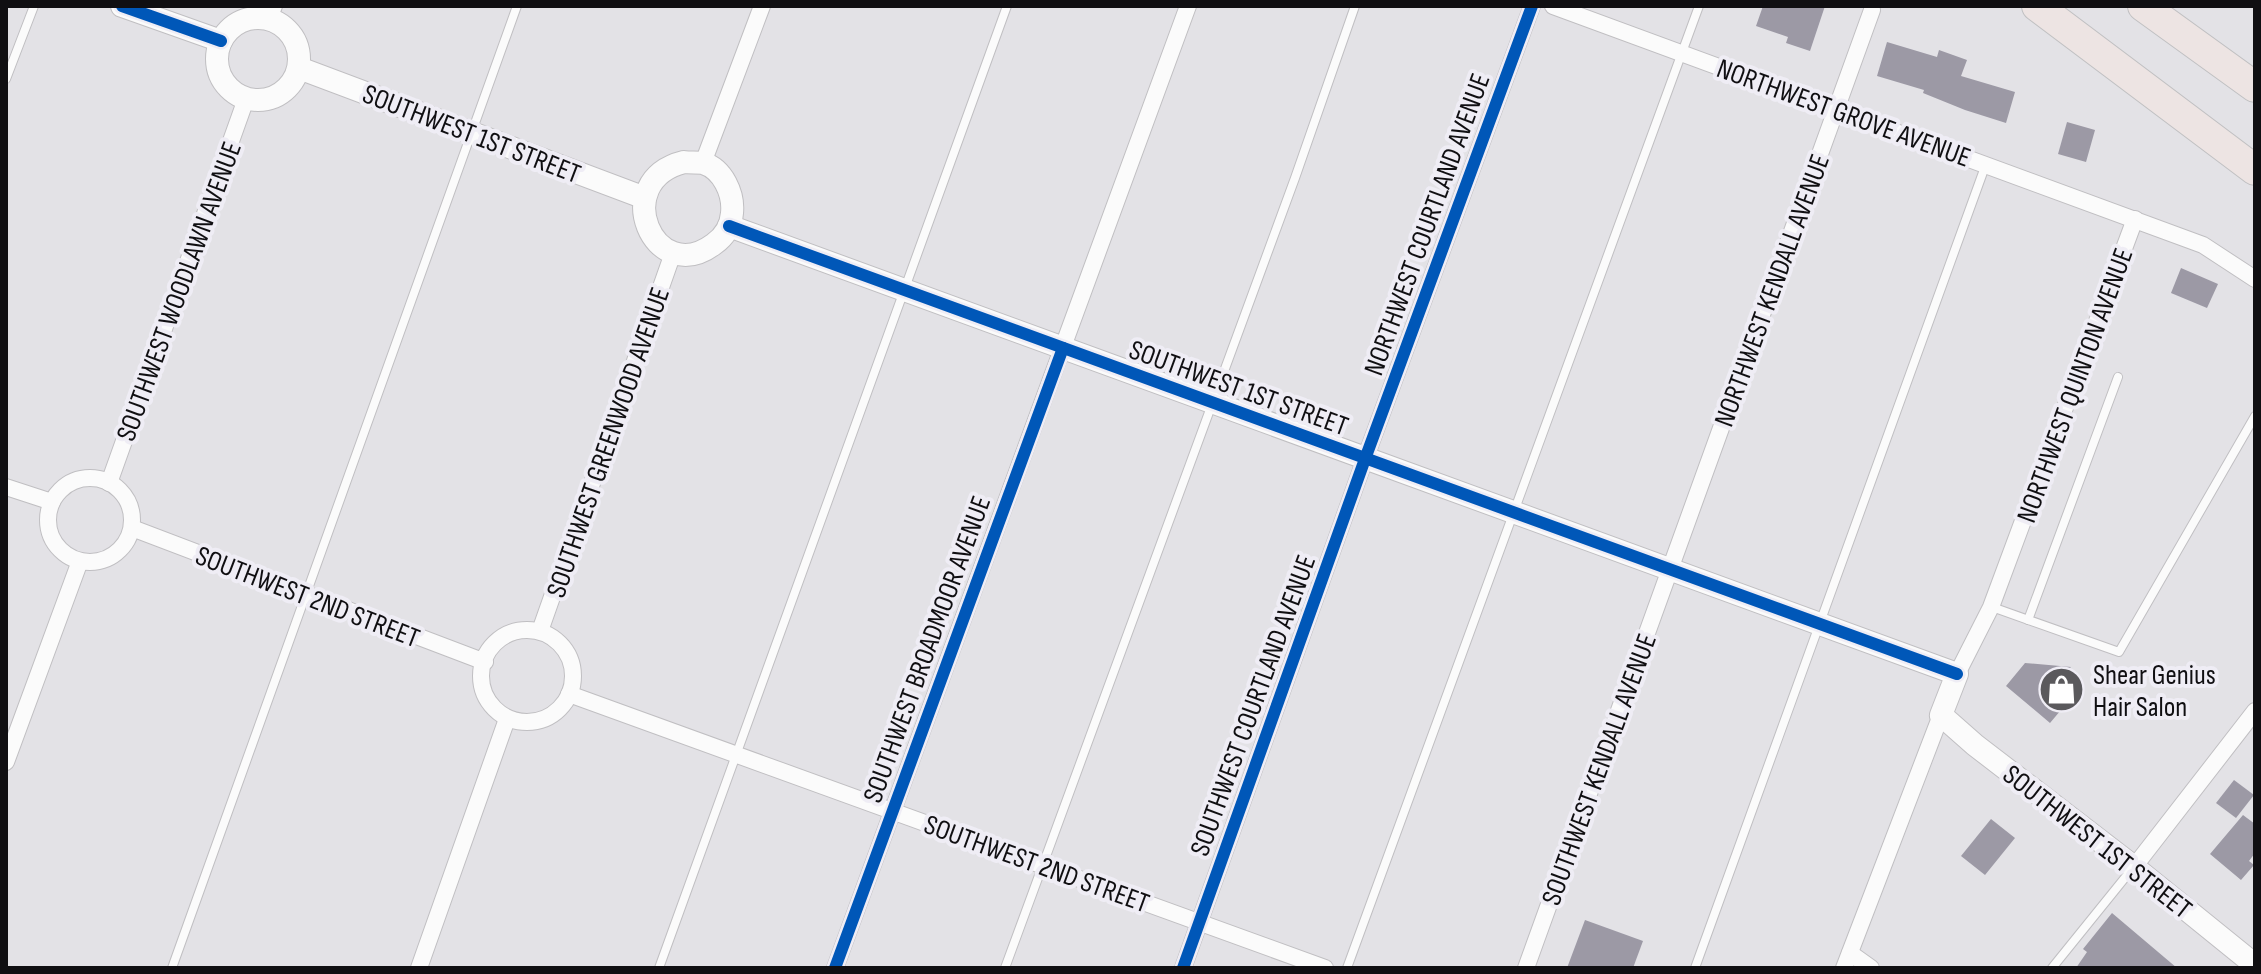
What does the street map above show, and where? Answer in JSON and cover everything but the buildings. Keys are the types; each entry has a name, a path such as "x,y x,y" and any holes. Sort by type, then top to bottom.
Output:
{"highway":[{"path":"2037,6 2255,170"},
{"path":"2143,6 2255,87"}],"street":[{"path":"122,6 221,41"},
{"path":"703,163 762,6"},
{"name":"SOUTHWEST BROADMOOR AVENUE","path":"835,968 1188,6"},
{"name":"NORTHWEST COURTLAND AVENUE","path":"1365,459 1532,6"},
{"name":"NORTHWEST GROVE AVENUE","path":"1553,6 2135,219"},
{"name":"NORTHWEST KENDALL AVENUE","path":"1670,571 1872,10"},
{"path":"272,13 294,37 300,53 299,68 290,86 279,95 260,101 246,99 227,86 220,74 217,55 221,41 239,23 272,13"},
{"name":"SOUTHWEST 1ST STREET","path":"299,68 645,198"},
{"name":"SOUTHWEST WOODLAWN AVENUE","path":"109,483 246,99"},
{"path":"645,198 652,181 662,171 684,162 703,163 722,177 729,190 732,203 729,226"},
{"name":"SOUTHWEST GREENWOOD AVENUE","path":"645,198 644,215 653,238 673,253 690,255 706,250 719,240 729,226"},
{"name":"NORTHWEST QUINTON AVENUE","path":"1957,674 1991,607 2135,219 2216,251 2255,279"},
{"name":"SOUTHWEST 1ST STREET","path":"729,226 1957,674"},
{"name":"SOUTHWEST GREENWOOD AVENUE","path":"540,631 673,253"},
{"name":"SOUTHWEST COURTLAND AVENUE","path":"1183,968 1365,459"},
{"path":"95,478 109,483 123,494 130,506 132,528 124,546 113,556 95,562 80,561 61,551 52,539 48,516 52,502 63,488 76,481 95,478"},
{"path":"6,487 52,502"},
{"name":"SOUTHWEST 2ND STREET","path":"132,528 485,662"},
{"path":"6,762 80,561"},
{"name":"SOUTHWEST KENDALL AVENUE","path":"1526,968 1670,571"},
{"name":"SOUTHWEST GREENWOOD AVENUE","path":"485,662 493,647 507,636 523,630 540,631 557,641 568,656 572,675 569,694"},
{"path":"485,662 482,678 485,695 507,719 525,723 543,719 558,709 569,694"},
{"path":"1871,968 1847,961 1957,674"},
{"name":"SOUTHWEST 2ND STREET","path":"569,694 1325,968"},
{"path":"2134,867 2255,711"},
{"name":"SOUTHWEST 1ST STREET","path":"1941,715 2255,965"},
{"path":"419,968 507,719"}],"lane":[{"path":"6,79 34,6"},
{"path":"172,968 517,6"},
{"path":"659,968 1007,6"},
{"path":"1005,968 1295,178 1355,6"},
{"path":"1347,968 1699,6"},
{"path":"1695,968 1986,164"},
{"path":"2028,620 2118,377"},
{"path":"1991,607 2119,652 2255,416"},
{"path":"2052,968 2134,867"}],"cycle path":[{"path":"122,6 221,41"},
{"path":"1183,968 1365,459 1532,6"},
{"path":"729,226 1957,674"},
{"path":"835,968 1063,348"}],"place":[{"name":"Shear Genius Hair Salon","path":"2062,690"}]}
